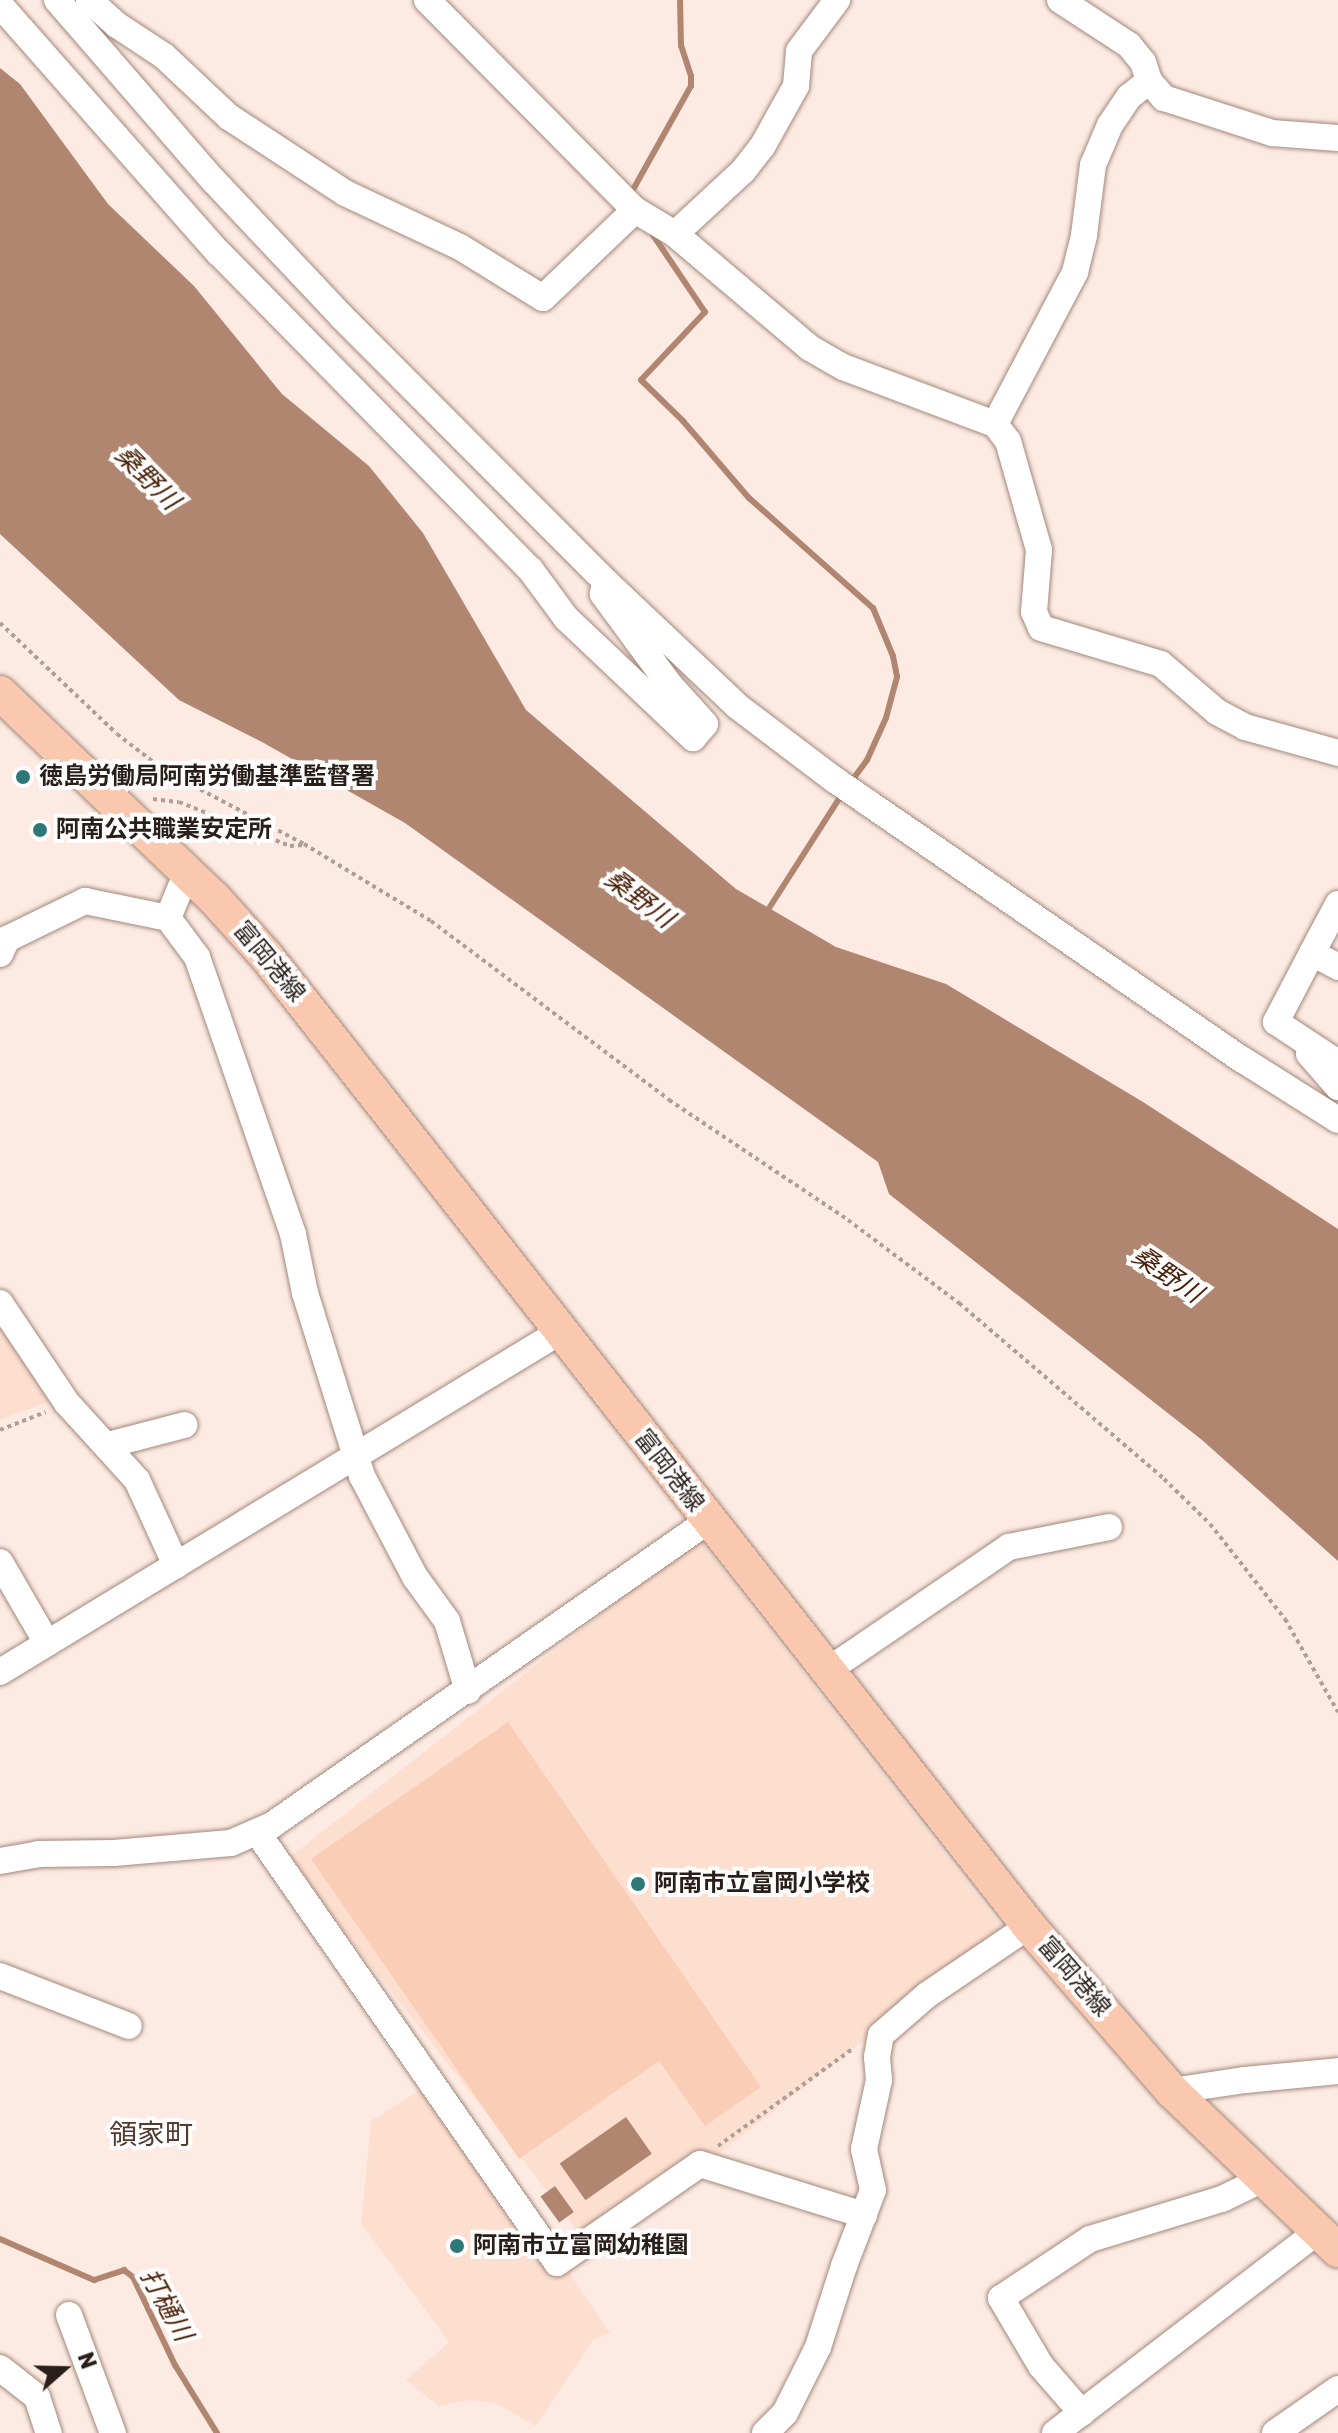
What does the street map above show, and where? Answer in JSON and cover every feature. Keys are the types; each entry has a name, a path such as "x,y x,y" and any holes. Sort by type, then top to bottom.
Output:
{"main road":[{"name":"富岡港線","path":"0,693 187,872 267,957 1029,1926 1172,2091 1328,2241"}],"street":[{"path":"89,0 117,25 164,56 229,117 345,193 460,247 543,298 635,210"},
{"path":"427,0 635,210 675,234 810,348 843,367 995,424 1008,441 1039,550 1034,612 1041,628 1161,664 1184,680 1217,712 1245,727 1338,753"},
{"path":"675,234 743,171 762,147 796,86 799,51 837,0"},
{"path":"1060,0 1129,45 1143,62 1149,81 1164,98 1235,124 1272,133 1338,138"},
{"path":"58,1 73,4 102,26 111,29 117,25"},
{"path":"58,1 214,181 342,317 605,581 737,706 835,780 1243,1060 1338,1120"},
{"path":"0,5 219,253 530,569 566,618 693,738 705,724 669,684 603,594 605,581"},
{"path":"995,424 1075,272 1084,235 1093,165 1110,125 1129,97 1149,81"},
{"path":"168,918 187,872"},
{"path":"0,954 7,939 85,901 168,918 197,957 293,1234 305,1293 362,1476 415,1577 447,1621 468,1691"},
{"path":"1338,904 1276,1022 1338,1063"},
{"path":"1312,953 1338,967"},
{"path":"1302,1040 1311,1059 1338,1087"},
{"path":"0,1303 67,1403 137,1480 176,1565"},
{"path":"0,1672 561,1331"},
{"path":"108,1445 184,1425"},
{"path":"0,1861 38,1854 194,1848 231,1843 272,1825 708,1521"},
{"path":"827,1671 1009,1547 1109,1527"},
{"path":"0,1562 47,1643"},
{"path":"257,1832 557,2263 700,2164 864,2215"},
{"path":"765,2433 785,2413 818,2347 873,2190 864,2149 879,2080 877,2057 881,2035 927,1995 1029,1926"},
{"path":"0,1976 129,2026"},
{"path":"1172,2091 1338,2071"},
{"path":"1082,2413 1041,2366 1001,2298 1090,2239 1222,2199 1263,2179"},
{"path":"1055,2433 1328,2241"},
{"path":"69,2315 113,2433"},
{"path":"0,2368 37,2397 49,2433"},
{"path":"1275,2433 1338,2389"}],"path":[{"path":"0,623 117,734 165,771 304,844 431,921 669,1100 848,1220 1028,1360 1210,1524 1285,1619 1338,1712"},
{"path":"110,797 179,802 290,846 304,844"},
{"path":"0,1430 67,1403"},
{"path":"700,2164 703,2157 870,2035 881,2035"}],"shaded area":[{"path":"0,1324 53,1400 0,1420"},
{"name":"阿南市立富岡小学校","path":"698,1538 1005,1930 594,2251 287,1859"},
{"path":"508,1722 761,2087 705,2126 659,2061 519,2159 311,1859"},
{"name":"阿南市立富岡幼稚園","path":"426,2086 566,2268 610,2333 593,2340 536,2426 495,2403 468,2400 439,2406 406,2380 449,2342 361,2224 371,2121"}],"water":[{"name":"桑野川","path":"0,68 20,84 108,204 194,286 282,394 369,466 423,533 526,710 736,889 836,947 946,984 1143,1102 1338,1229 1338,1561 1202,1440 889,1194 878,1162 405,823 262,742 179,700 0,534"},
{"path":"626,2117 652,2154 585,2200 560,2163"},
{"path":"555,2186 574,2212 559,2222 540,2197"}],"waterway":[{"path":"630,195 691,86 691,76 681,46 680,0"},
{"path":"653,235 705,312 641,380 683,421 749,498 873,608 893,656 897,677 886,718 867,760 851,782"},
{"path":"766,913 842,794"},
{"name":"打樋川","path":"0,2239 94,2280 124,2270 133,2277 175,2365 217,2433"}],"place":[{"name":"徳島労働局阿南労働基準監督署","path":"23,777"},
{"name":"阿南公共職業安定所","path":"40,830"},
{"name":"阿南市立富岡小学校","path":"638,1884"},
{"name":"阿南市立富岡幼稚園","path":"457,2246"}],"district":[{"name":"領家町","path":"151,2135"}]}
